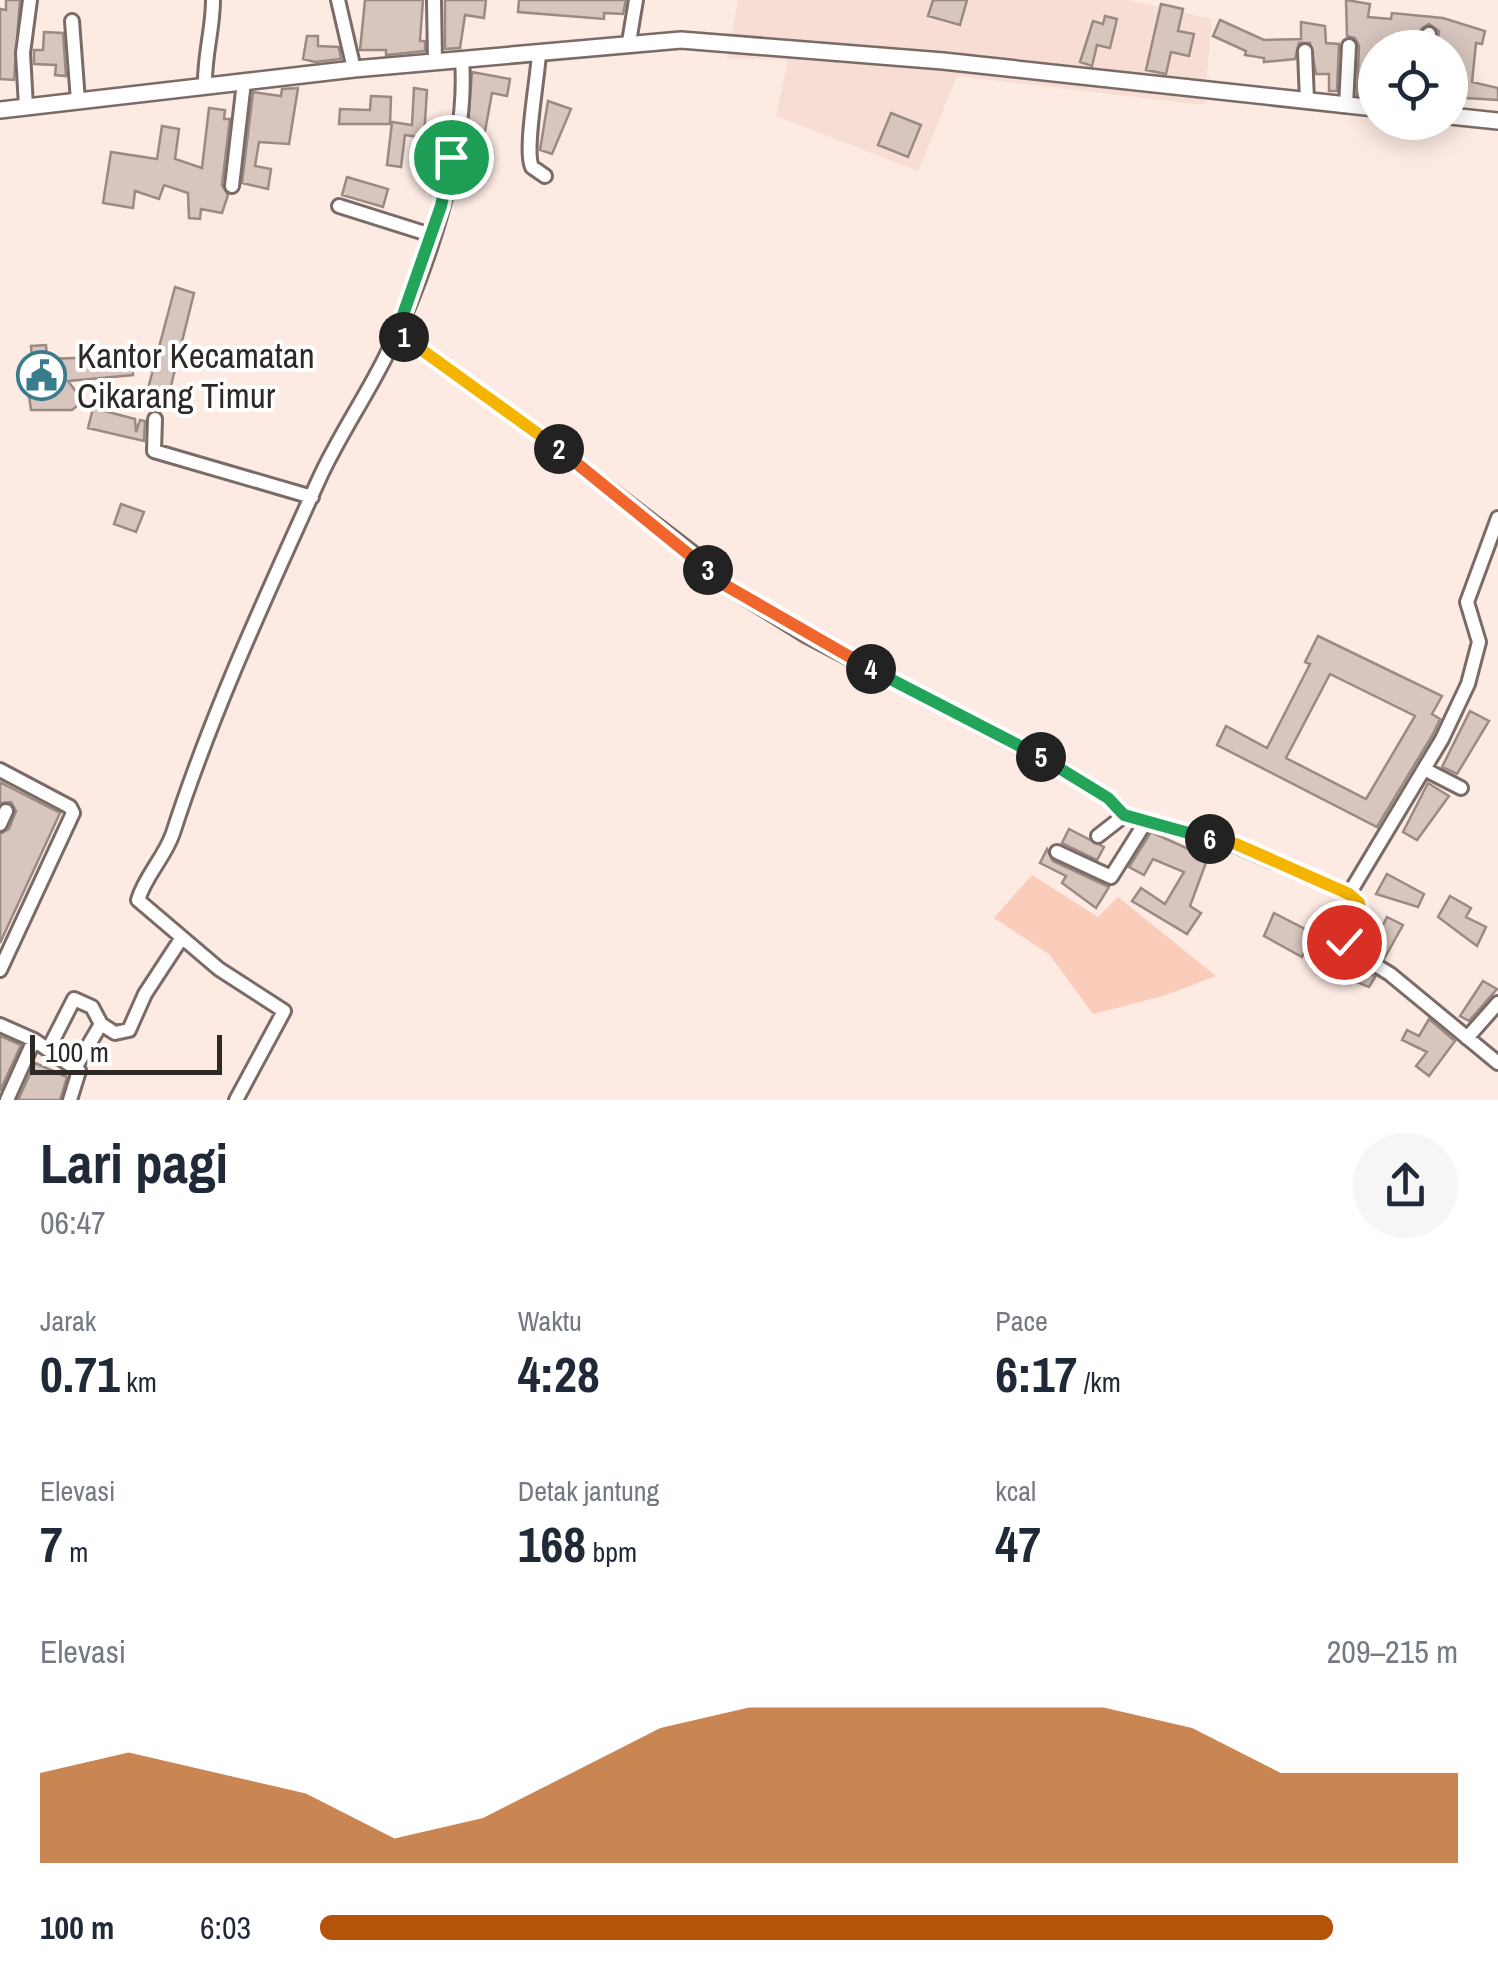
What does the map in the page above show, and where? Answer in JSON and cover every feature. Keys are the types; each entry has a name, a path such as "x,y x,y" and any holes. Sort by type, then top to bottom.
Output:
{"street":[{"path":"26,107 22,53 30,0"},
{"path":"205,86 204,60 213,26 213,0"},
{"path":"338,0 351,38 354,69"},
{"path":"434,0 435,62"},
{"path":"628,42 636,0"},
{"path":"72,22 78,100"},
{"path":"0,110 628,42 765,44 1358,107"},
{"path":"1346,106 1348,46"},
{"path":"1305,51 1307,102"},
{"path":"539,53 537,102 527,150 532,167 545,176"},
{"path":"236,1100 284,1011 180,939 140,906 140,894 172,834 195,761 312,497 397,332 432,235 457,127 462,60"},
{"path":"232,186 244,82"},
{"path":"1468,118 1498,120"},
{"path":"340,206 432,235"},
{"path":"397,332 576,462 692,553 718,581 807,636 1064,770 1108,798 1124,815 1236,844 1349,894 1359,903 1360,910 1344,942 1346,947 1390,974 1498,1063"},
{"path":"155,418 154,451 312,497"},
{"path":"1349,894 1424,769 1477,659 1479,642 1467,602 1498,518"},
{"path":"1424,769 1460,788"},
{"path":"0,770 70,807 73,813 1,965"},
{"path":"1098,836 1124,815"},
{"path":"1057,852 1111,877 1146,823"},
{"path":"48,1050 74,998 92,1007 101,1024 115,1033 128,1030 145,994 180,939"},
{"path":"1467,1038 1496,1010"},
{"path":"75,1068 101,1024"},
{"path":"0,1025 34,1040 75,1068 80,1076 70,1100"},
{"path":"7,1100 34,1040"}],"shaded area":[{"path":"738,0 1128,0 1212,19 1204,105 957,76 918,171 776,116 788,60 727,59"},
{"path":"1032,875 1098,917 1118,897 1216,976 1163,996 1093,1014 1049,954 994,918"}],"building":[{"path":"6,0 20,0 14,80 0,79 0,9 6,10"},
{"path":"365,0 423,0 420,41 425,41 425,51 386,55 386,50 360,50"},
{"path":"445,0 486,0 484,18 465,15 460,48 445,49"},
{"path":"519,0 626,0 623,14 604,13 604,19 518,12"},
{"path":"933,0 967,0 960,25 928,16"},
{"path":"1346,0 1370,4 1368,17 1391,19 1392,13 1443,18 1485,31 1482,44 1476,43 1472,82 1498,88 1498,100 1468,98 1468,30 1438,30 1429,24 1421,30 1358,30 1358,44 1355,38 1347,36"},
{"path":"1161,4 1183,9 1178,31 1194,34 1189,56 1171,52 1166,74 1146,70"},
{"path":"1105,16 1117,19 1110,48 1097,45 1092,66 1080,62 1093,21 1103,24"},
{"path":"1220,20 1264,40 1301,39 1301,22 1325,26 1326,43 1339,44 1337,91 1329,91 1329,74 1316,74 1310,43 1299,43 1295,59 1264,62 1264,58 1245,55 1246,51 1213,36"},
{"path":"44,32 63,33 66,76 55,75 56,65 34,64 34,50 43,50"},
{"path":"307,36 318,36 318,46 339,47 341,59 303,59"},
{"path":"472,72 510,79 507,96 492,93 481,153 466,150"},
{"path":"298,88 289,144 259,142 255,166 271,169 268,189 242,183 253,92 281,96 282,89"},
{"path":"414,88 427,90 424,138 405,135 401,167 387,165 392,122 412,125"},
{"path":"371,96 391,97 390,124 339,124 340,109 370,110"},
{"path":"548,101 571,109 552,154 540,150"},
{"path":"209,108 225,110 224,119 230,119 222,185 228,195 222,213 201,209 200,219 189,218 188,193 164,185 159,199 135,191 133,208 103,203 111,152 157,159 162,126 179,129 175,159 202,168"},
{"path":"891,113 921,125 908,157 878,145"},
{"path":"347,177 388,189 383,207 342,195"},
{"path":"175,287 194,293 166,406 145,400"},
{"path":"46,345 47,359 132,356 133,375 68,381 83,401 72,410 31,410 24,361 32,360 31,346"},
{"path":"93,408 135,419 136,432 140,420 145,421 144,441 88,428"},
{"path":"121,504 144,512 136,532 114,524"},
{"path":"1318,636 1442,696 1432,714 1440,719 1433,734 1377,827 1217,745 1226,726 1267,748 1310,664 1305,662","holes":["1330,674 1415,716 1366,799 1286,758"]},
{"path":"1470,711 1489,721 1457,774 1442,767"},
{"path":"0,782 60,813 0,943 0,834 9,829 16,811 11,802 0,803"},
{"path":"1428,783 1449,796 1417,840 1403,832"},
{"path":"1069,829 1104,847 1097,860 1062,843"},
{"path":"1151,832 1195,852 1197,846 1210,852 1190,906 1201,913 1187,934 1132,901 1141,888 1165,904 1184,872 1153,859 1144,875 1129,867"},
{"path":"1047,849 1053,861 1109,887 1096,908 1062,883 1066,876 1040,863"},
{"path":"1387,874 1424,894 1418,907 1376,894"},
{"path":"1450,896 1471,908 1466,917 1486,927 1477,946 1438,917"},
{"path":"1274,913 1313,933 1323,913 1340,921 1331,947 1375,977 1369,987 1329,971 1334,961 1306,947 1302,957 1264,936"},
{"path":"1387,917 1403,925 1384,959 1358,943 1366,927 1379,933"},
{"path":"1483,981 1497,989 1469,1021 1460,1016"},
{"path":"1429,1019 1455,1041 1429,1076 1416,1066 1427,1052 1402,1040 1407,1030 1419,1036"},
{"path":"0,1036 21,1045 0,1091"},
{"path":"35,1063 67,1077 60,1100 18,1100"}],"place":[{"name":"Kantor Kecamatan Cikarang Timur","path":"42,375"}],"route":[{"path":"451,157 441,206 397,332 692,553 718,581 807,636 1064,770 1108,798 1124,815 1236,844 1349,894 1359,903 1360,910 1344,942"}]}
